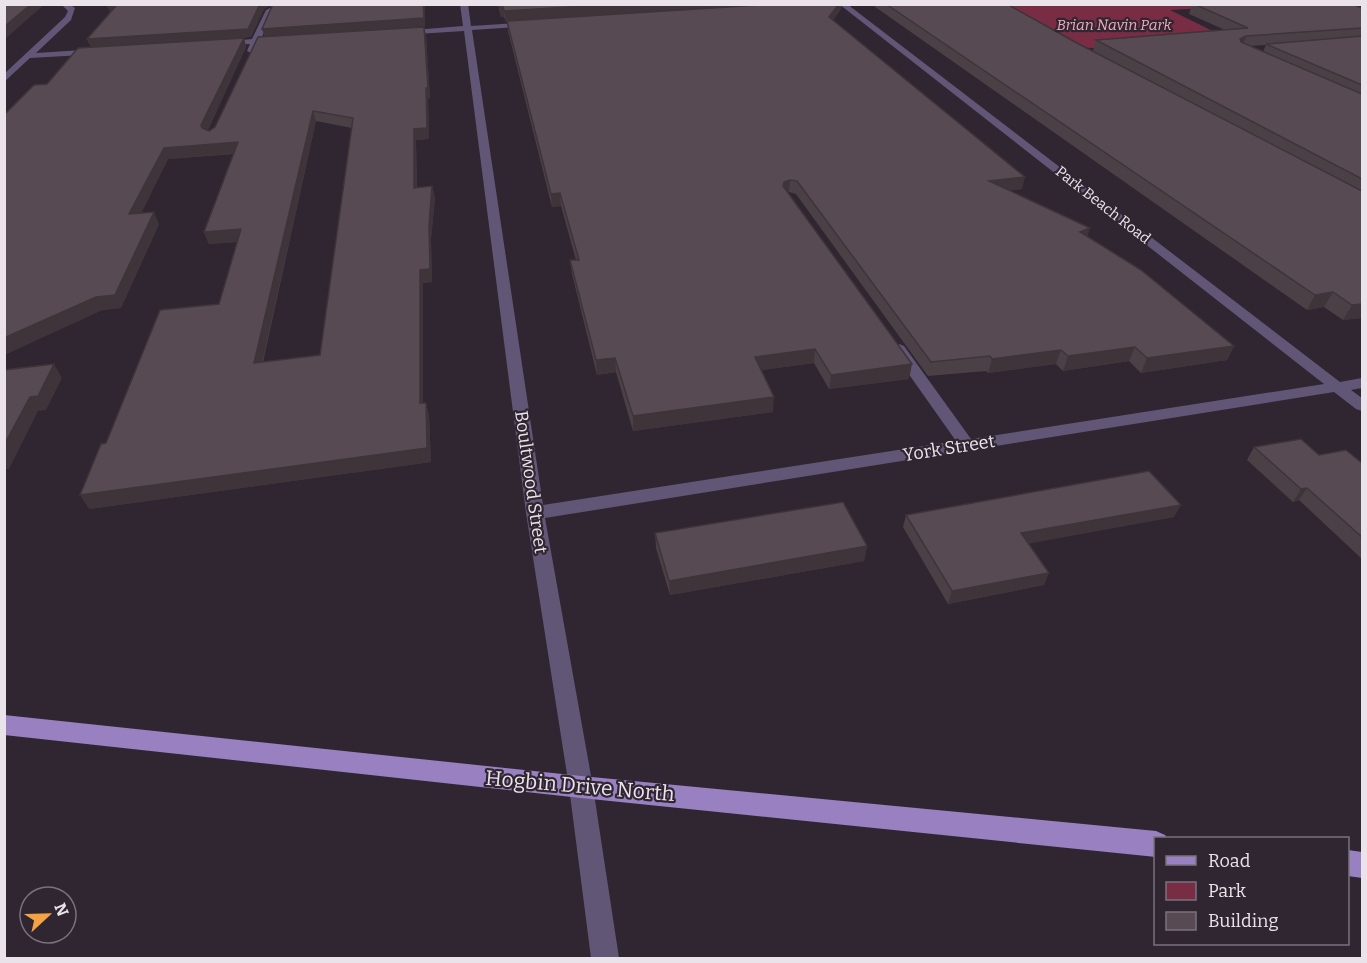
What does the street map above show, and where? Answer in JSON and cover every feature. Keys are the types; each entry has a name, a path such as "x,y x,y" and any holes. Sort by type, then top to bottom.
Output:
{"main road":[{"name":"Hogbin Drive North","path":"4,725 581,787 1154,844"}],"street":[{"path":"4,79 68,18 72,10 64,4"},
{"name":"Boultwood Street","path":"464,4 535,513 581,787 605,958"},
{"name":"Park Beach Road","path":"838,5 1362,406"},
{"path":"248,58 270,10"},
{"path":"397,33 539,24"},
{"path":"209,45 291,40"},
{"path":"28,56 105,51"},
{"path":"892,340 968,445"},
{"name":"York Street","path":"535,513 1362,383"}],"green space":[{"name":"Brian Navin Park","path":"992,5 1259,5 1170,10 1225,37 1094,48 1068,47"}],"building":[{"path":"4,4 31,4 4,27"},
{"path":"110,4 260,4 248,29 87,39 116,6 108,7"},
{"path":"273,4 423,4 424,18 262,29"},
{"path":"499,4 616,4 504,11"},
{"path":"774,4 839,4 829,17 1025,177 989,181 1090,228 1080,232 1141,270 1234,346 1147,358 1135,347 1068,356 1061,350 992,359 990,356 931,362 797,181 790,180 784,182 783,186 912,364 831,375 815,349 755,357 774,397 633,416 615,358 596,360 570,260 579,260 560,193 551,194 507,21"},
{"path":"886,4 1007,4 1075,42 1362,191 1362,304 1352,305 1333,292 1315,295"},
{"path":"1194,4 1352,4 1362,8 1362,28 1246,36 1240,39 1241,42 1362,94 1362,179 1096,40 1248,28"},
{"path":"424,27 428,88 426,88 427,128 414,129 414,188 432,186 429,226 430,269 420,270 420,403 426,403 427,448 80,495 101,444 106,443 160,310 219,304 241,229 204,232 238,142 164,148 129,214 154,212 115,295 96,297 4,338 4,115 34,85 47,84 78,48 244,38 201,125 209,131 215,127 258,37","holes":["313,111 353,118 320,355 254,363"]},
{"path":"1362,36 1362,85 1266,44"},
{"path":"54,364 38,396 30,397 4,445 4,370"},
{"path":"1301,439 1319,455 1346,450 1362,463 1362,537 1307,488 1301,489 1254,447"},
{"path":"1149,471 1181,505 1021,533 1049,573 952,591 906,515"},
{"path":"843,502 867,546 669,581 655,533"}]}
